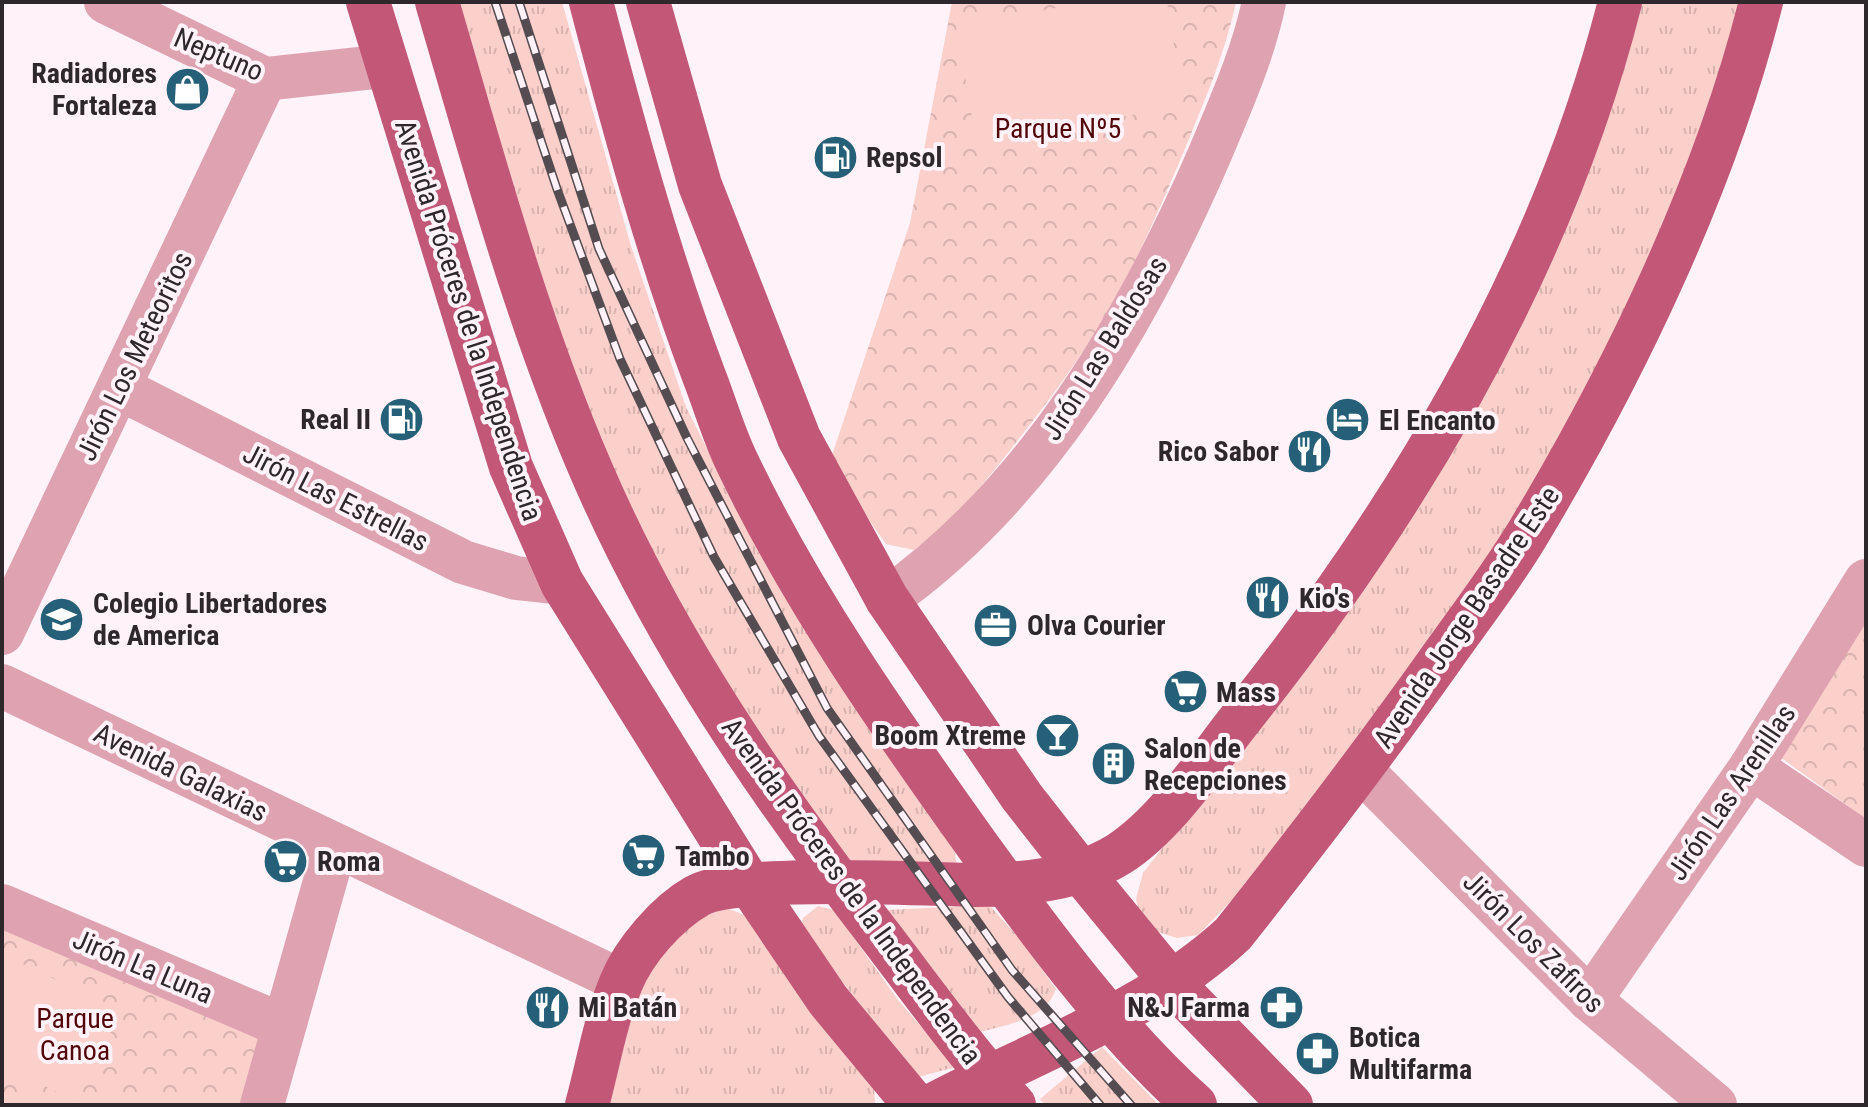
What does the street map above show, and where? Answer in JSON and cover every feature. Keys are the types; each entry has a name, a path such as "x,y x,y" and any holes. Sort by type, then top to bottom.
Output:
{"main road":[{"name":"Avenida Próceres de la Independencia","path":"368,2 385,66 511,467 562,583 750,885 828,1000 915,1105"},
{"name":"Avenida Próceres de la Independencia","path":"437,2 522,290 591,470 657,609 748,757 840,883 1001,1090"},
{"path":"591,2 633,161 685,327 735,458 795,571 875,702 1006,885 1150,1062 1195,1105"},
{"path":"648,2 700,185 799,438 887,599 1022,797 1080,871 1172,983 1291,1105"},
{"path":"587,1105 621,981 657,929 699,893 750,885 1006,885 1080,871 1113,858 1133,845 1183,792 1305,638 1402,495 1494,333 1569,164 1620,2"},
{"name":"Avenida Jorge Basadre Este","path":"933,1105 1001,1090 1111,1016 1172,983 1233,934 1362,771 1534,524 1605,394 1672,253 1726,118 1761,2"}],"street":[{"name":"Neptuno","path":"106,2 265,79 385,66"},
{"name":"Jirón Las Baldosas","path":"887,599 943,558 998,503 1056,429 1121,332 1167,248 1233,101 1264,2"},
{"name":"Jirón Los Meteoritos","path":"2,633 265,79"},
{"name":"Jirón Las Estrellas","path":"119,388 463,562 516,578 562,583"},
{"name":"Jirón Las Arenillas","path":"1590,1000 1751,767 1866,581"},
{"name":"Avenida Galaxias","path":"2,686 621,981"},
{"path":"1751,767 1866,845"},
{"name":"Jirón Los Zafiros","path":"1362,771 1590,1000 1715,1105"},
{"path":"262,1105 335,846"},
{"name":"Jirón La Luna","path":"2,906 284,1026"}],"green space":[{"path":"456,2 562,2 631,246 686,407 764,562 955,852 956,863 853,862 839,858 729,691 656,560 608,465 542,282"},
{"name":"Parque Nº5","path":"952,2 1236,2 1220,59 1184,151 1158,212 1109,310 1065,377 994,470 957,513 914,550 886,544 857,503 832,455 910,223"},
{"path":"1087,2 1167,2 1184,105 977,145 956,27"},
{"path":"1638,2 1744,2 1714,108 1624,320 1509,536 1259,872 1198,935 1177,938 1155,931 1140,918 1136,899 1143,873 1273,705 1384,548"},
{"path":"1866,619 1866,819 1780,757"},
{"path":"989,905 1022,941 1056,989 1051,999 1034,1014 976,1033 886,910"},
{"path":"818,906 834,910 898,1000 956,1067 918,1077 801,930 803,918"},
{"path":"726,908 744,915 873,1068 875,1104 597,1105 621,1011 688,922"},
{"name":"Parque Canoa","path":"2,928 263,1032 243,1105 2,1105"},
{"path":"2,954 121,1011 77,1102 2,1065"},
{"path":"1102,1047 1159,1105 1045,1105 1040,1099"}],"railway":[{"path":"495,2 557,189 620,359 714,557 819,736 1008,997 1100,1105"},
{"path":"519,2 599,249 687,438 827,708 1012,970 1131,1105"}],"place":[{"name":"Radiadores Fortaleza","path":"188,89"},
{"name":"Repsol","path":"835,157"},
{"name":"Real II","path":"402,419"},
{"name":"El Encanto","path":"1348,420"},
{"name":"Rico Sabor","path":"1310,451"},
{"name":"Kio's","path":"1268,598"},
{"name":"Colegio Libertadores de America","path":"62,619"},
{"name":"Olva Courier","path":"996,625"},
{"name":"Mass","path":"1185,692"},
{"name":"Boom Xtreme","path":"1057,735"},
{"name":"Salon de Recepciones","path":"1113,764"},
{"name":"Tambo","path":"644,856"},
{"name":"Roma","path":"286,861"},
{"name":"Mi Batán","path":"547,1007"},
{"name":"N&J Farma","path":"1281,1007"},
{"name":"Botica Multifarma","path":"1318,1053"}]}
